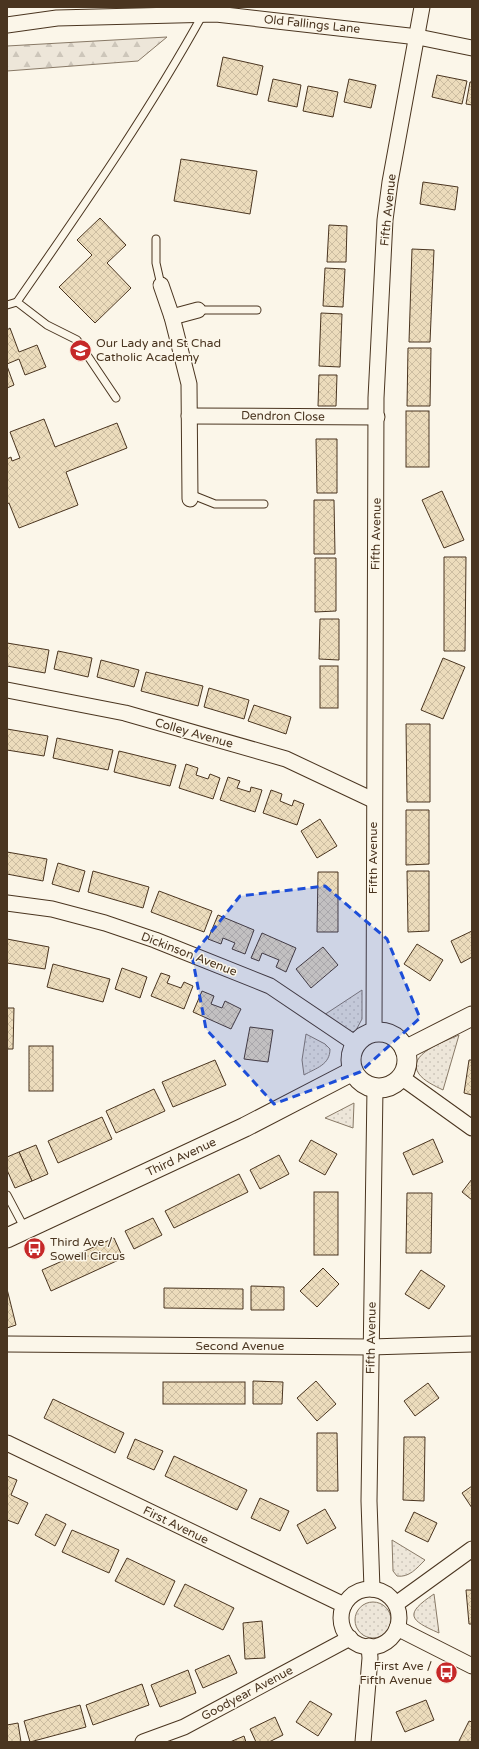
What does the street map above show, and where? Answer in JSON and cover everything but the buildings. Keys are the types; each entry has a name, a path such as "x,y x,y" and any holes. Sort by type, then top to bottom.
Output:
{"street":[{"name":"Fifth Avenue","path":"374,1033 373,800 376,398 385,220 390,182 418,37 422,7"},
{"name":"Old Fallings Lane","path":"7,24 57,18 203,13 418,37 472,48"},
{"path":"161,285 172,317 189,384 190,496"},
{"path":"172,317 198,310"},
{"name":"Dendron Close","path":"189,416 377,417"},
{"name":"Colley Avenue","path":"7,690 125,713 286,759 373,800"},
{"name":"Dickinson Avenue","path":"7,903 52,909 104,923 155,940 270,986 356,1044"},
{"path":"404,1050 472,1016"},
{"path":"374,1033 383,1033 392,1036 400,1042 406,1059 405,1068 401,1077 390,1086 375,1088 362,1083 353,1071 351,1062 352,1053 356,1044 367,1035 374,1033"},
{"name":"Third Avenue","path":"7,1238 245,1127 353,1071"},
{"path":"401,1077 472,1128"},
{"name":"Fifth Avenue","path":"372,1589 369,1502 370,1347 375,1088"},
{"name":"Second Avenue","path":"7,1344 370,1347 472,1344"},
{"name":"First Avenue","path":"7,1443 344,1605"},
{"path":"396,1604 472,1550"},
{"path":"372,1589 381,1591 390,1596 396,1604 399,1620 393,1636 378,1646 369,1646 355,1642 344,1631 342,1622 344,1605 356,1593 372,1589"},
{"path":"397,1628 472,1666"},
{"name":"Goodyear Avenue","path":"143,1742 184,1727 350,1638"},
{"path":"363,1742 370,1658 369,1646"}],"lane":[{"path":"7,305 17,302 110,168 178,60 203,13"},
{"path":"156,239 156,264 161,285"},
{"path":"17,302 47,325 77,340 116,398"},
{"path":"198,310 257,310"},
{"path":"190,496 215,504 264,504"},
{"path":"7,1195 25,1229"}],"highlighted area":[{"path":"325,886 387,939 420,1018 360,1072 274,1104 206,1029 192,956 240,896"}],"green space":[{"path":"167,37 138,61 7,71 7,46"},
{"path":"362,990 362,1019 355,1032 350,1032 324,1015"},
{"path":"306,1034 325,1044 330,1049 328,1059 322,1065 304,1075 302,1060"},
{"path":"459,1035 443,1090 421,1077 416,1067 418,1060 422,1054 429,1049"},
{"path":"354,1103 353,1128 325,1118"},
{"path":"392,1540 425,1560 409,1574 397,1576 393,1571"},
{"path":"434,1594 439,1633 421,1624 414,1616 414,1612 418,1607"},
{"path":"373,1602 383,1605 388,1610 391,1620 388,1630 383,1635 373,1638 363,1635 358,1630 355,1620 358,1610 363,1605"}],"place":[{"name":"Our Lady and St Chad Catholic Academy","path":"80,350"},
{"name":"Third Ave / Sowell Circus","path":"35,1249"},
{"name":"First Ave / Fifth Avenue","path":"447,1673"}]}
